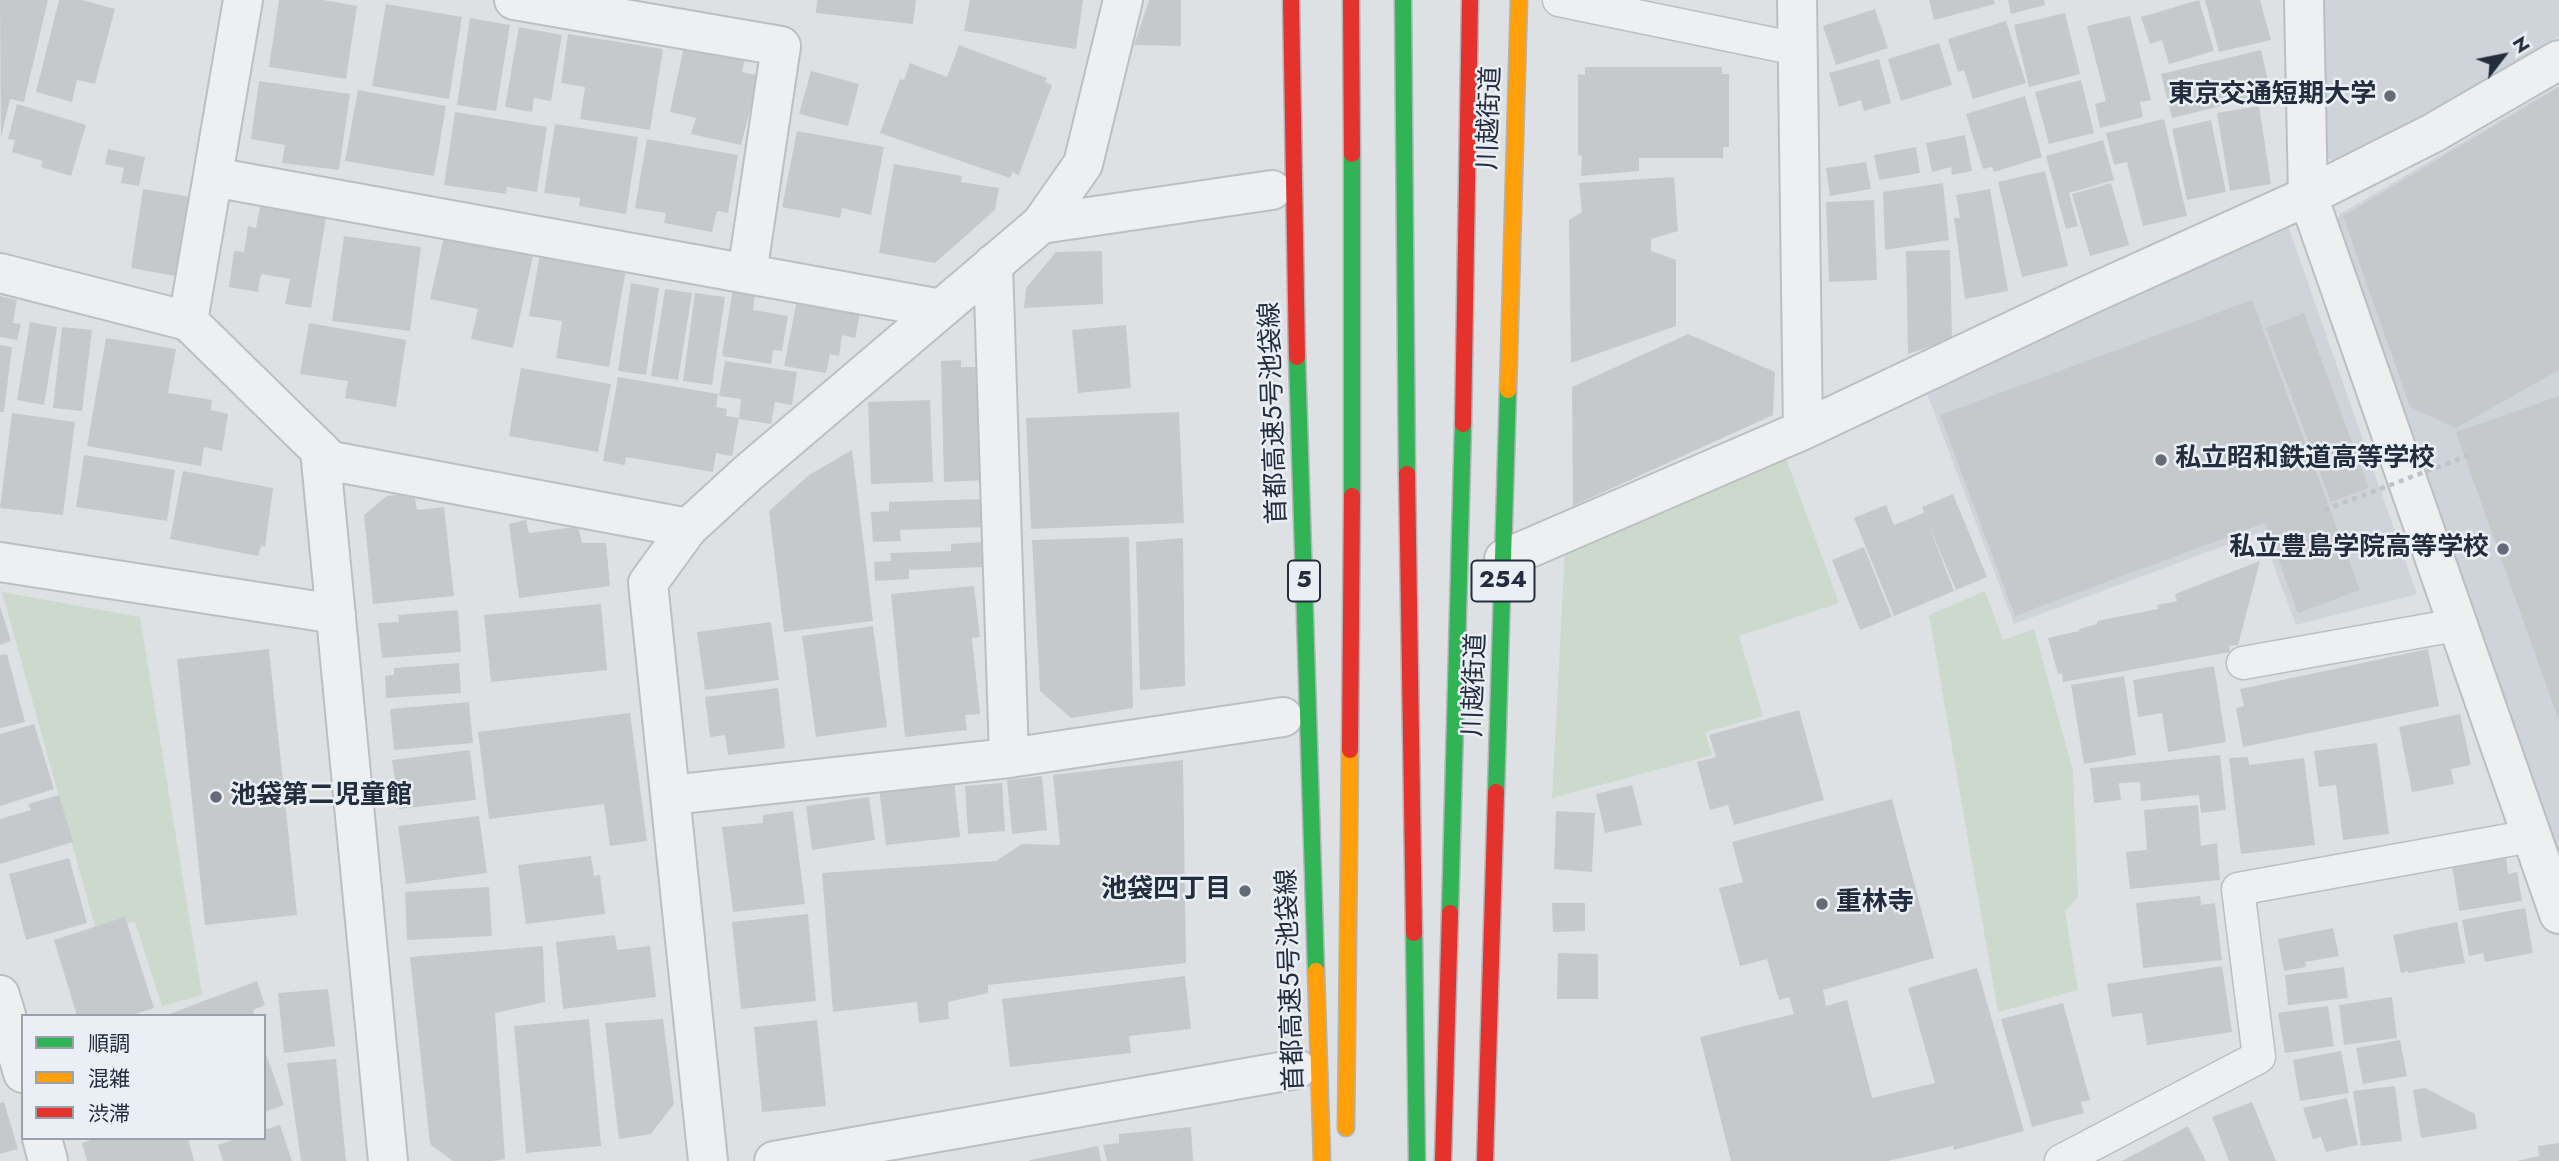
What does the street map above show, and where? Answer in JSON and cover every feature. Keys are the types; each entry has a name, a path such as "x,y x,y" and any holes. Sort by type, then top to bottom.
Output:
{"highway":[{"name":"首都高速5号池袋線","path":"1291,0 1297,377 1322,1161"},
{"path":"1346,1147 1353,393 1351,0"},
{"path":"1403,0 1417,1161"},
{"path":"1443,1161 1462,498 1470,0"},
{"name":"川越街道","path":"1485,1161 1519,0"}],"street":[{"path":"188,321 243,0"},
{"path":"514,0 781,46 747,274"},
{"path":"708,1161 648,583 688,528 748,473 1041,224 1083,164 1123,0"},
{"path":"1797,0 1803,430"},
{"path":"2304,0 2308,196 2559,914"},
{"path":"1504,559 1803,430 2095,292 2308,196 2433,133 2559,60"},
{"path":"213,177 940,309"},
{"path":"1041,224 1272,190"},
{"path":"993,264 1009,758"},
{"path":"0,273 188,321 331,461 688,528"},
{"path":"320,450 388,1161"},
{"path":"0,562 336,614"},
{"path":"671,795 1009,758 1283,717"},
{"path":"0,995 21,1066"},
{"path":"774,1161 1297,1069"},
{"path":"43,1140 48,1161"}],"lane":[{"path":"1559,0 1797,50"},
{"path":"2243,663 2456,625"},
{"path":"2061,1161 2259,1058 2238,889 2531,836"}],"path":[{"path":"2324,510 2475,453"}],"shaded area":[{"name":"東京交通短期大学","path":"2322,0 2559,0 2559,36 2341,165 2324,156"},
{"name":"私立豊島学院高等学校","path":"2559,85 2559,867 2333,230 2340,214"},
{"name":"私立昭和鉄道高等学校","path":"2287,223 2417,594 2296,625 2261,532 2014,624 1925,388"},
{"path":"1785,456 1839,603 1739,636 1763,716 1705,732 1712,755 1552,798 1565,549"},
{"path":"1985,591 2003,640 2034,629 2073,771 2078,897 2065,911 2078,990 1998,1012 1929,615"},
{"path":"2,592 140,617 202,995 162,1006 135,922 96,930"}],"building":[{"path":"0,0 48,0 24,102 10,99 1,138"},
{"path":"59,0 82,0 115,9 95,84 77,80 72,102 36,92"},
{"path":"279,0 323,0 357,6 346,79 269,67"},
{"path":"817,0 916,0 913,24 816,13"},
{"path":"970,0 1083,0 1076,49 964,31"},
{"path":"1149,0 1181,0 1181,46 1134,45"},
{"path":"1929,0 1994,0 1995,4 1934,20"},
{"path":"2008,0 2044,0 2045,5 2011,14"},
{"path":"2199,0 2214,51 2169,64 2162,40 2150,44 2141,17"},
{"path":"2205,0 2260,0 2271,40 2219,52"},
{"path":"386,4 462,17 449,99 372,86"},
{"path":"1875,9 1888,48 1836,65 1823,26"},
{"path":"2065,13 2080,74 2029,87 2014,25"},
{"path":"2130,16 2151,100 2140,102 2143,117 2100,128 2095,104 2106,101 2087,26"},
{"path":"470,18 510,25 496,111 457,105"},
{"path":"2006,21 2026,83 1973,99 1964,70 1958,72 1948,39"},
{"path":"519,27 562,35 551,101 534,98 532,112 505,107"},
{"path":"568,34 663,49 650,130 580,119 585,87 561,83"},
{"path":"1939,43 1952,85 1901,101 1888,59"},
{"path":"959,45 1047,78 1045,82 1052,85 1019,175 1012,172 1010,178 880,133 900,79 904,80 910,63 947,77"},
{"path":"684,46 745,59 742,72 759,76 741,145 691,134 696,118 670,112"},
{"path":"2261,50 2271,94 2172,118 2161,74"},
{"path":"1879,59 1891,103 1864,111 1861,100 1839,107 1829,73"},
{"path":"1585,67 1722,67 1722,74 1729,74 1729,147 1723,147 1723,158 1639,158 1639,171 1581,176 1582,156 1578,155 1578,74 1585,75"},
{"path":"811,71 859,84 848,126 799,114"},
{"path":"2081,80 2094,133 2049,144 2035,92"},
{"path":"259,81 350,94 339,170 282,163 285,145 251,139"},
{"path":"2559,87 2559,370 2456,428 2410,407 2343,216"},
{"path":"358,90 446,106 434,176 345,161"},
{"path":"2025,96 2042,157 1994,172 1992,167 1983,169 1966,114"},
{"path":"17,104 86,125 71,176 41,167 43,161 12,152 15,140 8,139"},
{"path":"2259,106 2271,184 2230,191 2217,113"},
{"path":"455,112 547,127 537,192 507,187 506,194 444,185"},
{"path":"2164,119 2187,216 2143,226 2127,162 2114,165 2106,133"},
{"path":"2211,120 2226,192 2187,200 2172,129"},
{"path":"555,124 638,137 626,214 579,206 580,198 544,193"},
{"path":"797,131 884,147 871,215 842,208 840,218 782,207"},
{"path":"1965,135 1972,171 1952,175 1951,167 1932,172 1926,143"},
{"path":"647,139 738,155 728,213 717,211 712,232 664,223 666,213 635,208"},
{"path":"2103,140 2114,180 2069,193 2078,226 2066,229 2046,156"},
{"path":"1916,147 1920,173 1879,180 1874,155"},
{"path":"108,149 145,157 139,186 121,183 124,168 105,164"},
{"path":"1866,162 1871,189 1830,196 1826,168"},
{"path":"894,164 962,176 961,182 999,188 995,210 935,263 879,253"},
{"path":"2045,171 2068,266 2022,277 1998,182"},
{"path":"1674,177 1678,231 1651,239 1651,251 1676,260 1676,326 1571,363 1569,220 1582,212 1579,183"},
{"path":"1943,183 1949,240 1885,250 1883,192"},
{"path":"2111,183 2129,245 2090,256 2072,194"},
{"path":"143,189 192,197 183,269 175,276 131,268"},
{"path":"1990,189 2008,291 1965,299 1954,218 1960,218 1956,195"},
{"path":"1874,200 1877,280 1829,282 1826,202"},
{"path":"260,207 326,218 311,308 285,304 290,279 261,274 258,292 229,287 234,251 244,252 248,226 256,228"},
{"path":"344,236 421,247 410,331 332,321"},
{"path":"444,237 533,256 513,348 471,339 478,309 430,299"},
{"path":"1950,250 1952,339 1908,354 1906,251"},
{"path":"1102,251 1103,304 1024,308 1026,288 1056,252"},
{"path":"540,254 626,269 609,367 556,358 562,321 529,316"},
{"path":"631,283 659,288 646,375 618,371"},
{"path":"734,283 756,287 753,310 788,316 782,351 773,350 771,364 722,356"},
{"path":"665,289 692,293 678,380 651,376"},
{"path":"695,293 725,297 712,385 683,381"},
{"path":"798,295 861,308 855,338 842,335 839,356 830,354 826,373 784,366"},
{"path":"0,296 17,300 13,323 21,324 17,340 0,337"},
{"name":"私立昭和鉄道高等学校","path":"2252,300 2360,590 2298,613 2265,523 2015,616 1940,415"},
{"path":"2304,313 2369,488 2331,502 2266,328"},
{"path":"30,322 57,327 44,405 17,400"},
{"path":"309,323 406,340 396,407 345,398 348,381 300,374"},
{"path":"1126,325 1131,388 1078,393 1072,330"},
{"path":"62,327 92,330 82,411 53,408"},
{"path":"1688,334 1775,372 1773,415 1573,506 1572,387"},
{"path":"106,338 176,349 168,393 212,400 211,410 228,414 222,451 204,447 201,466 87,446"},
{"path":"0,345 12,347 4,412 0,412"},
{"path":"961,360 961,367 984,367 988,480 944,482 941,361"},
{"path":"725,361 797,372 792,405 775,402 771,424 739,419 741,399 719,396"},
{"path":"521,368 611,384 598,452 509,436"},
{"path":"618,377 718,394 716,407 727,409 726,416 739,418 732,456 716,453 713,472 626,457 625,465 603,461"},
{"path":"2559,396 2559,721 2456,432"},
{"path":"930,400 933,482 871,484 868,402"},
{"path":"1179,412 1184,523 1031,529 1026,418"},
{"path":"12,413 75,422 63,515 0,508"},
{"path":"852,450 873,621 784,632 769,511 809,475"},
{"path":"84,455 175,470 167,521 76,507"},
{"path":"183,471 273,488 265,547 261,546 258,556 170,539"},
{"path":"414,493 417,510 444,507 454,596 373,604 364,515 387,496"},
{"path":"1953,494 1987,577 1956,590 1927,521 1954,591 1894,616 1854,518 1886,505 1894,525 1924,513 1922,507"},
{"path":"983,499 984,527 900,530 901,541 873,542 871,512 889,511 889,502"},
{"path":"526,520 529,533 575,527 579,530 582,543 606,543 610,586 519,598 509,524"},
{"path":"1129,537 1133,708 1071,718 1040,691 1032,540"},
{"path":"1183,538 1185,686 1140,690 1136,542"},
{"path":"984,542 985,567 909,570 909,579 875,581 874,562 891,561 890,553 951,551 951,544"},
{"path":"1864,547 1892,617 1860,630 1832,560"},
{"path":"2260,561 2238,645 2229,646 2230,652 2063,682 2062,673 2058,674 2048,638 2079,631 2097,624 2097,621 2158,609 2157,605 2177,601 2175,594"},
{"path":"974,586 980,637 972,638 980,714 965,715 967,730 905,737 891,594"},
{"path":"601,604 607,670 491,682 484,615"},
{"path":"0,606 11,641 0,645"},
{"path":"458,610 461,652 382,658 378,623 399,622 398,615"},
{"path":"771,622 779,680 705,690 697,632"},
{"path":"873,626 887,727 816,737 802,636"},
{"path":"269,649 297,915 205,925 177,659"},
{"path":"2428,649 2439,706 2243,747 2236,708 2244,706 2240,689"},
{"path":"7,654 25,722 0,728 0,655"},
{"path":"459,663 461,693 386,698 385,676 394,675 394,668"},
{"path":"2214,666 2226,742 2168,752 2162,713 2138,717 2133,680"},
{"path":"2124,676 2136,755 2084,764 2071,685"},
{"path":"778,688 785,748 728,755 725,735 710,737 705,697"},
{"path":"469,702 473,743 394,750 390,709"},
{"path":"1799,710 1824,800 1734,825 1728,805 1710,810 1697,762 1716,757 1709,735"},
{"path":"630,713 647,841 610,846 604,804 489,819 478,732"},
{"path":"2460,714 2471,765 2451,769 2454,784 2412,792 2399,727"},
{"path":"34,724 54,789 0,806 0,734"},
{"path":"2377,743 2389,834 2343,840 2336,785 2319,787 2314,751"},
{"path":"470,750 476,800 399,809 392,760"},
{"path":"2220,755 2226,810 2201,813 2199,795 2141,801 2140,782 2119,783 2121,800 2094,803 2090,768"},
{"path":"2248,757 2249,765 2304,758 2315,845 2241,854 2229,758"},
{"path":"1183,760 1186,963 988,985 988,993 948,1002 949,1019 919,1023 917,1002 833,1012 822,873 996,861 1022,844 1060,845 1053,775"},
{"path":"1042,776 1047,830 1012,834 1007,780"},
{"path":"954,780 960,837 886,845 879,788"},
{"path":"1002,783 1005,831 968,834 965,786"},
{"path":"1632,785 1642,825 1605,833 1596,794"},
{"path":"59,795 73,842 0,864 0,819 31,810 28,804"},
{"path":"869,797 875,840 812,850 806,806"},
{"path":"1892,799 1934,958 1823,990 1826,1006 1847,1000 1872,1098 1935,1083 1908,988 1977,968 2024,1131 1954,1150 1953,1146 1888,1161 1731,1161 1700,1037 1794,1014 1789,997 1779,1000 1767,959 1740,966 1719,888 1743,882 1732,842"},
{"path":"2198,805 2201,846 2217,843 2220,880 2130,889 2126,852 2147,850 2144,810"},
{"path":"793,811 805,904 733,912 722,827 763,823 763,815"},
{"path":"1556,811 1595,813 1592,872 1554,869"},
{"path":"479,816 487,873 406,884 398,826"},
{"path":"591,856 594,876 600,875 605,914 526,924 518,865"},
{"path":"2506,857 2508,874 2517,872 2522,901 2459,911 2452,865"},
{"path":"69,858 87,923 26,940 9,874"},
{"path":"489,887 492,936 407,940 405,892"},
{"path":"2200,896 2201,905 2215,903 2222,960 2143,968 2136,903"},
{"path":"1552,903 1585,903 1585,931 1553,932"},
{"path":"2525,908 2533,953 2485,962 2483,953 2469,956 2462,920"},
{"path":"808,914 816,1001 741,1009 732,922"},
{"path":"125,917 154,1008 135,1014 76,1014 54,940"},
{"path":"2457,922 2465,963 2401,973 2393,935"},
{"path":"2333,928 2339,956 2305,962 2306,967 2284,971 2278,939"},
{"path":"615,935 617,950 650,946 656,997 563,1009 556,942"},
{"path":"543,946 545,1002 495,1013 505,1159 453,1161 430,1144 410,957"},
{"path":"1558,953 1598,954 1598,999 1557,999"},
{"path":"2222,966 2232,1032 2147,1045 2142,1013 2112,1017 2107,984"},
{"path":"2344,967 2348,998 2288,1005 2285,975"},
{"path":"1185,976 1191,1029 1129,1036 1131,1053 1010,1067 1002,999"},
{"path":"257,981 265,1005 253,1010 254,1014 169,1014"},
{"path":"328,989 335,1046 284,1053 278,993"},
{"path":"2392,997 2397,1038 2344,1045 2339,1005"},
{"path":"2063,1003 2090,1100 2081,1102 2084,1113 2032,1127 2001,1019"},
{"path":"2328,1006 2334,1046 2285,1053 2278,1013"},
{"path":"589,1019 601,1146 526,1153 514,1026"},
{"path":"663,1019 674,1104 651,1134 619,1139 605,1023"},
{"path":"817,1020 826,1106 762,1112 754,1027"},
{"path":"2400,1040 2407,1076 2363,1084 2356,1048"},
{"path":"2341,1051 2349,1093 2300,1101 2293,1060"},
{"path":"266,1054 284,1105 266,1111"},
{"path":"336,1059 346,1161 301,1161 287,1063"},
{"path":"2395,1086 2402,1141 2361,1146 2353,1091"},
{"path":"2425,1088 2475,1114 2477,1129 2421,1138 2413,1090"},
{"path":"2347,1098 2358,1145 2326,1152 2321,1137 2313,1139 2303,1108"},
{"path":"4,1102 18,1149 0,1154 0,1103"},
{"path":"2252,1102 2276,1161 2229,1161 2212,1117"},
{"path":"280,1125 292,1161 223,1161 218,1145 233,1140 266,1140 266,1129"},
{"path":"2188,1126 2206,1161 2122,1161"},
{"path":"1191,1127 1193,1161 1107,1161 1103,1145 1119,1143 1119,1134"},
{"path":"91,1140 189,1140 194,1161 87,1161 82,1143"},
{"path":"2559,1143 2559,1161 2517,1161 2539,1156 2538,1146"},
{"path":"1098,1146 1101,1161 1030,1161 1030,1160"}],"traffic: fast":[{"path":"1403,0 1407,474"},
{"path":"1352,154 1352,496"},
{"path":"1297,357 1316,971"},
{"path":"1496,792 1508,390"},
{"path":"1450,913 1463,424"},
{"path":"1414,933 1417,1161"}],"traffic: slow":[{"path":"1508,390 1519,0"},
{"path":"1346,1128 1350,750"},
{"path":"1316,971 1322,1161"}],"traffic: jam":[{"path":"1291,0 1297,357"},
{"path":"1351,0 1352,154"},
{"path":"1463,424 1470,0"},
{"path":"1407,474 1414,933"},
{"path":"1350,750 1352,496"},
{"path":"1485,1161 1496,792"},
{"path":"1443,1161 1450,913"}],"place":[{"name":"東京交通短期大学","path":"2390,96"},
{"name":"私立昭和鉄道高等学校","path":"2161,460"},
{"name":"私立豊島学院高等学校","path":"2503,549"},
{"name":"池袋第二児童館","path":"216,797"},
{"name":"池袋四丁目","path":"1245,891"},
{"name":"重林寺","path":"1822,904"}]}
